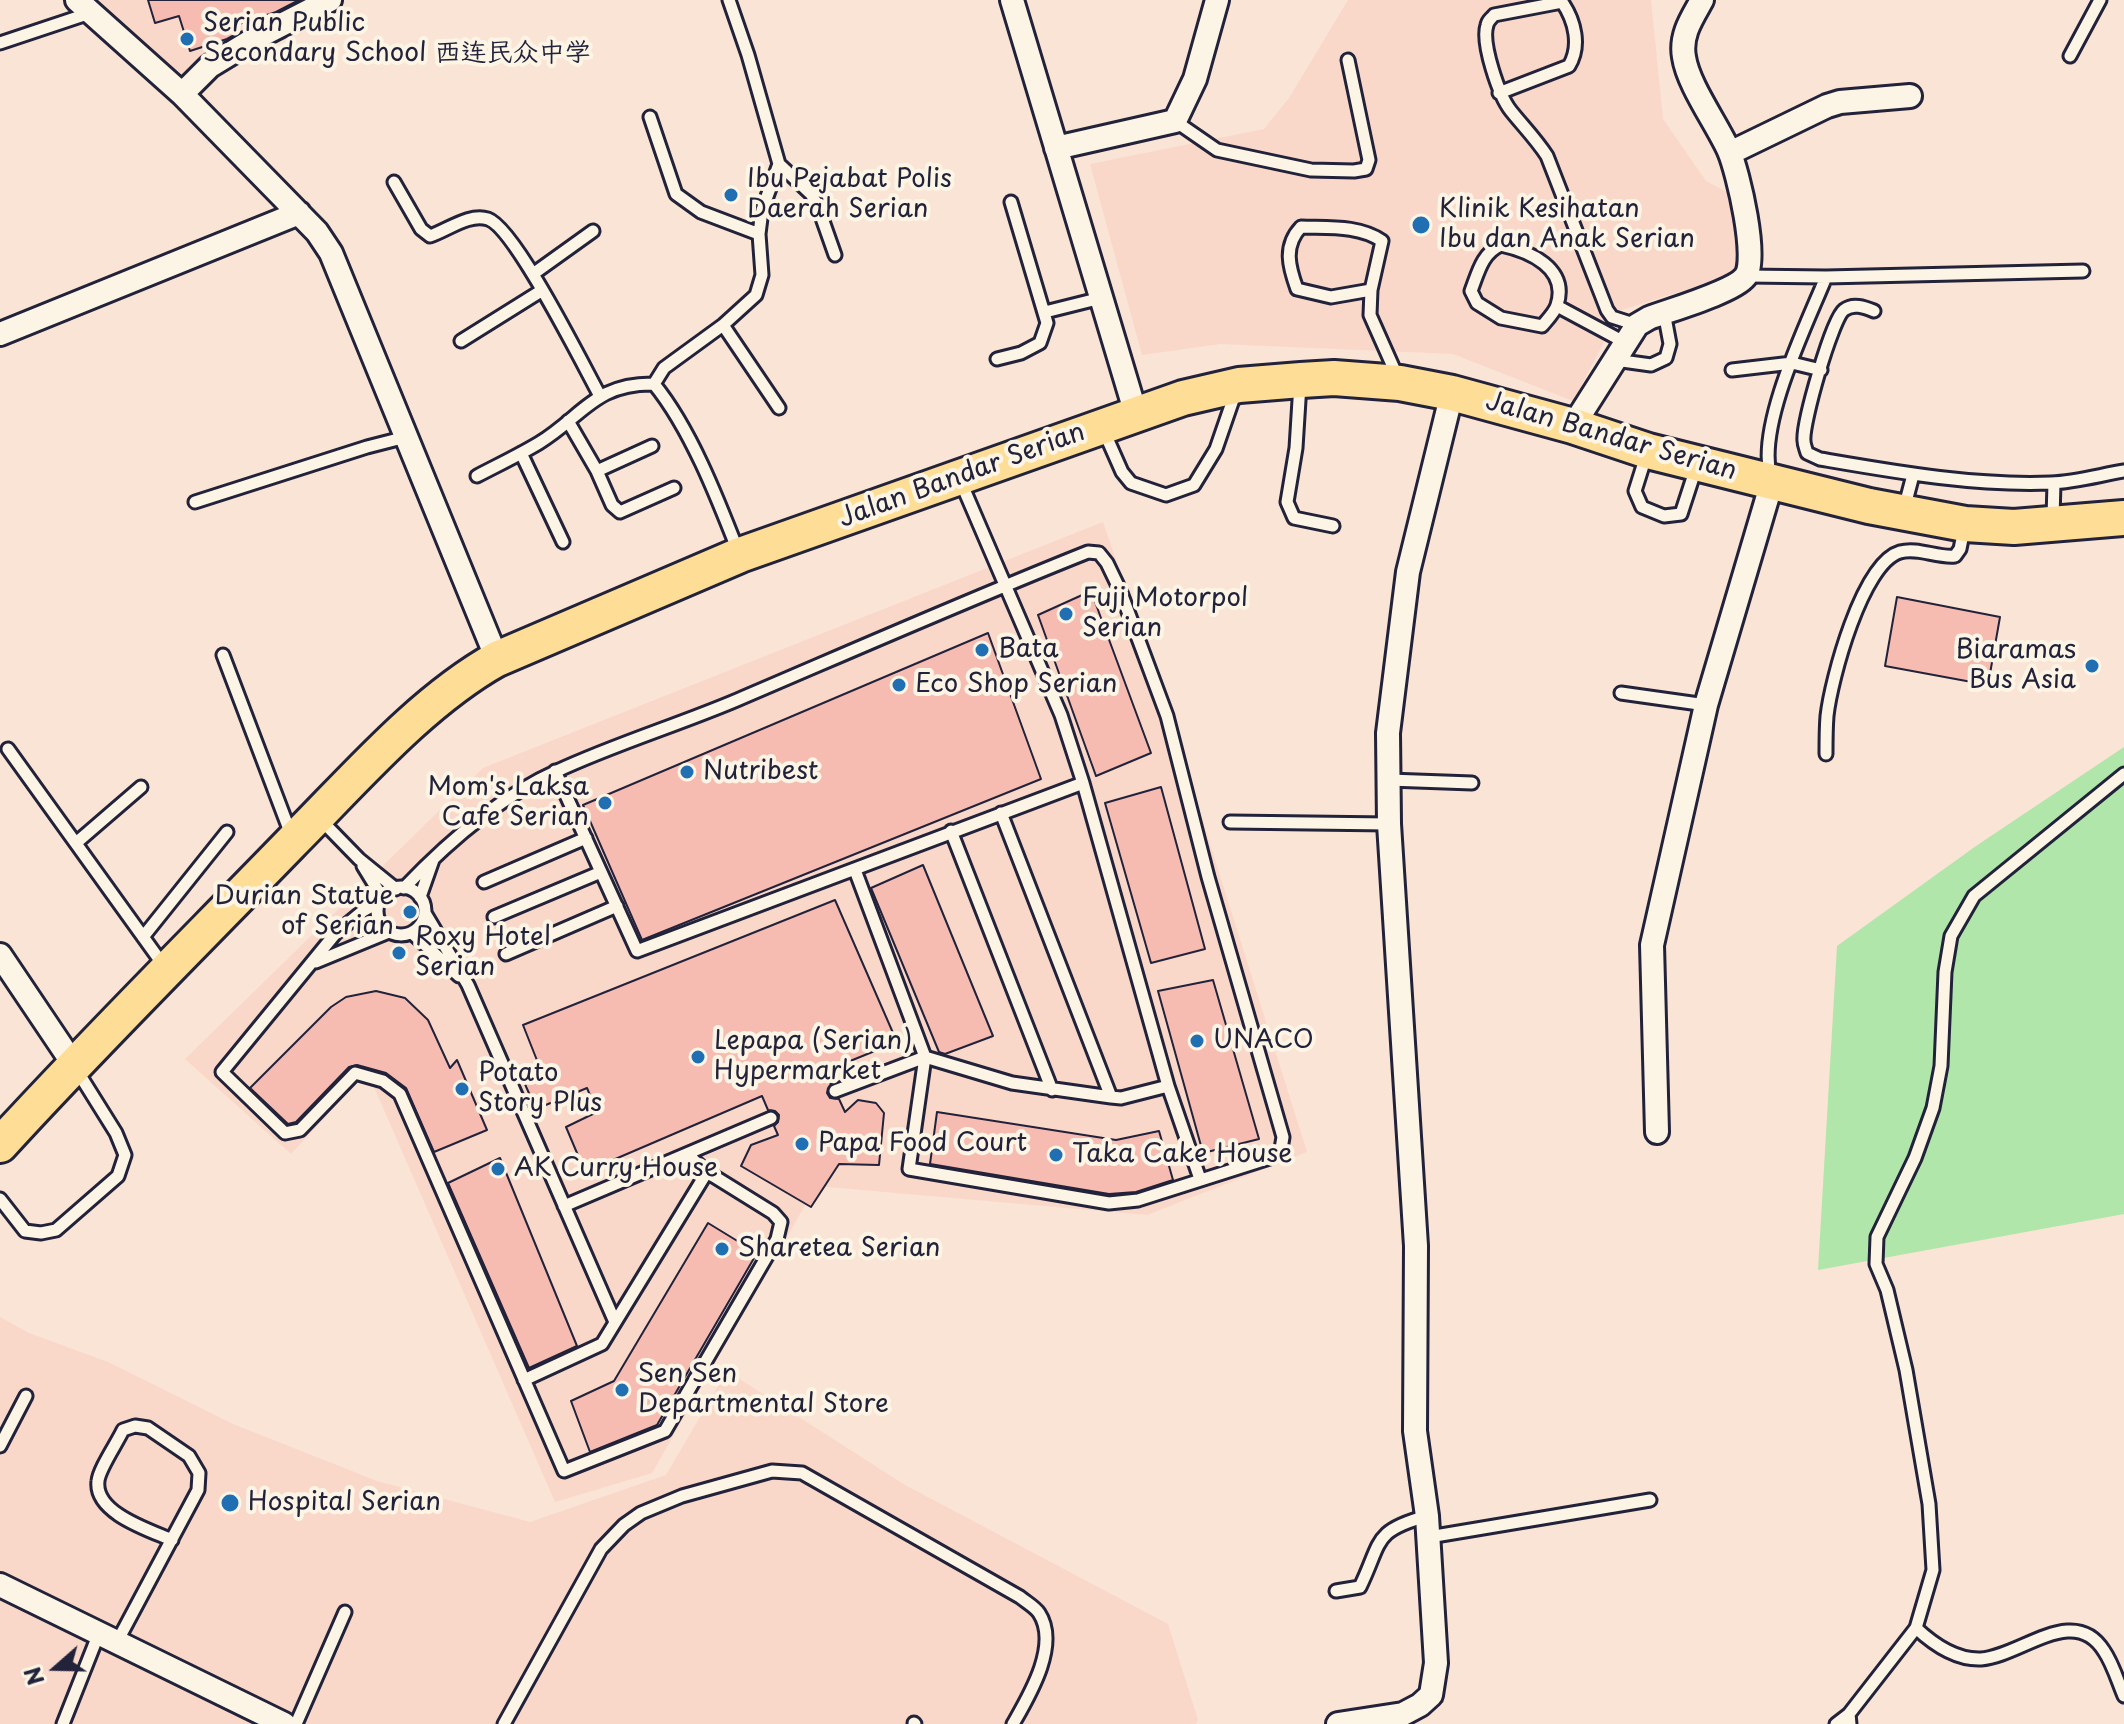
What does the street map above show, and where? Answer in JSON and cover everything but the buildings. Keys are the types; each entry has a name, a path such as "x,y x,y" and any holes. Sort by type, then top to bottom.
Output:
{"main road":[{"name":"Jalan Bandar Serian","path":"0,1145 317,816 430,706 466,677 497,659 740,555 1183,398 1239,385 1301,380 1334,378 1400,383 1452,393 1573,426 1697,464 1965,524 2014,527 2124,518"}],"street":[{"path":"182,94 210,66 330,0"},
{"path":"1012,0 1136,414"},
{"path":"1056,148 1175,121 1195,79 1217,0"},
{"path":"1573,426 1626,343 1664,312 1735,286 1747,276 1750,261 1746,219 1730,153 1700,97 1684,58 1685,30 1702,0"},
{"path":"84,6 182,94 317,232 331,253 497,659"},
{"path":"1730,153 1827,106 1840,102 1910,96"},
{"path":"0,334 299,213"},
{"path":"1338,1724 1403,1714 1420,1705 1431,1695 1436,1663 1428,1527 1415,1431 1416,1246 1389,824 1388,733 1408,572 1452,393"},
{"path":"1657,1132 1652,945 1706,705 1772,482"},
{"path":"0,955 74,1065"},
{"path":"0,1585 284,1724"}],"lane":[{"path":"729,0 779,164 811,194 835,255"},
{"path":"2070,56 2100,0"},
{"path":"1499,93 1569,66 1577,46 1568,11 1562,2 1494,15 1487,22 1485,36 1499,93 1547,156 1607,310 1626,343"},
{"path":"0,43 84,6"},
{"path":"1175,121 1217,150 1311,170 1366,169 1369,160 1348,60"},
{"path":"650,117 676,194 701,212 759,234"},
{"path":"654,384 664,368 723,325 756,295 762,275 759,234 762,210 779,164"},
{"path":"394,182 421,229 430,236 478,218 488,219 500,226 533,274 600,396"},
{"path":"997,359 1021,353 1040,343 1047,323 1011,202"},
{"path":"1371,290 1331,297 1297,289 1288,263 1292,236 1301,227 1350,229 1371,233 1382,241 1371,290 1370,315 1400,383"},
{"path":"533,274 593,231"},
{"path":"1501,245 1517,248 1545,262 1558,284 1557,306 1542,326 1534,326 1501,318 1477,303 1471,291 1485,256 1492,248 1501,245"},
{"path":"1747,276 2083,271"},
{"path":"1772,482 1767,463 1768,446 1779,401 1826,277"},
{"path":"461,341 541,291"},
{"path":"1045,312 1101,298"},
{"path":"1557,306 1626,343 1651,365 1666,358 1670,344 1664,312"},
{"path":"1874,311 1851,307 1842,311 1834,325 1805,426 1803,440 1807,453 1820,459 1913,475 1966,480 2054,483 2124,471"},
{"path":"723,325 779,408"},
{"path":"1732,370 1792,363 1821,370"},
{"path":"1301,380 1296,448 1287,502 1294,518 1333,526"},
{"path":"477,476 541,442 600,396 617,387 654,384"},
{"path":"654,384 668,402 719,503 740,555"},
{"path":"1101,425 1122,472 1131,483 1166,495 1194,485 1216,449 1239,385"},
{"path":"568,421 597,471 612,505 620,512 674,488"},
{"path":"195,502 406,437"},
{"path":"597,471 652,446"},
{"path":"1648,451 1635,491 1642,507 1664,516 1681,514 1697,464"},
{"path":"521,453 563,542"},
{"path":"1903,512 1913,475"},
{"path":"959,477 1061,715 1168,1086 1200,1179"},
{"path":"2053,524 2054,483"},
{"path":"1826,754 1827,716 1839,659 1866,588 1880,565 1902,551 1945,558 1955,556 1960,549 1965,524"},
{"path":"687,1154 707,1172 773,1213 781,1222 777,1239 665,1431 564,1471 400,1094 383,1081 355,1073 300,1130 285,1133 222,1072 335,934 363,911 400,888 496,806 555,771 701,715 1088,552 1099,553 1107,563 1167,716 1208,877 1283,1137 1281,1149 1273,1157 1138,1200 1109,1203 909,1169 925,1057 855,870"},
{"path":"223,655 294,841"},
{"path":"1621,693 1706,705"},
{"path":"8,749 167,969"},
{"path":"555,771 637,951 1083,783"},
{"path":"1836,1724 1850,1719 1916,1628 1933,1570 1929,1504 1906,1370 1887,1290 1876,1264 1877,1237 1915,1158 1933,1108 1941,1066 1945,972 1951,936 1974,896 2124,774"},
{"path":"1389,780 1472,783"},
{"path":"76,843 141,787"},
{"path":"1001,813 1111,1097"},
{"path":"317,816 359,859 400,888 411,889 420,897 425,913 468,985 615,1322"},
{"path":"1230,822 1389,824"},
{"path":"951,831 1052,1090"},
{"path":"143,937 227,832"},
{"path":"484,882 586,838"},
{"path":"420,897 435,856"},
{"path":"359,859 381,900 379,919 389,932 396,935 412,933 422,925 425,913"},
{"path":"494,917 601,872"},
{"path":"506,954 617,906"},
{"path":"312,964 389,932"},
{"path":"412,933 468,985"},
{"path":"835,1091 925,1057 1012,1083 1052,1090 1121,1098 1168,1086"},
{"path":"0,1199 25,1231 41,1233 56,1230 118,1176 125,1155 116,1133 74,1065"},
{"path":"564,1206 771,1118"},
{"path":"524,1380 602,1344 707,1172"},
{"path":"0,1446 26,1396"},
{"path":"63,1724 108,1638 172,1540 198,1490 199,1473 189,1456 148,1428 135,1426 123,1430 98,1480 101,1498 113,1513 172,1540"},
{"path":"504,1724 601,1549 624,1525 641,1513 682,1496 772,1471 802,1473 1020,1597 1039,1613 1048,1638 1036,1685 1013,1724"},
{"path":"1336,1591 1360,1587 1372,1552 1381,1539 1400,1523 1428,1527 1650,1500"},
{"path":"296,1724 345,1612"},
{"path":"1916,1628 1929,1640 1958,1655 1981,1659 2070,1629 2088,1635 2104,1650 2124,1696"}],"shaded area":[{"name":"Serian Public Secondary School 西连民众中学","path":"94,0 297,0 179,78"},
{"name":"Klinik Kesihatan Ibu dan Anak Serian","path":"1348,0 1651,0 1663,119 1706,181 1727,192 1744,258 1724,278 1621,310 1573,401 1453,354 1220,344 1142,355 1090,164 1264,129 1289,98"},
{"path":"1103,522 1171,720 1307,1152 1147,1215 816,1186 652,1473 555,1502 367,1071 291,1154 185,1059 483,768"},
{"name":"Hospital Serian","path":"0,1317 29,1333 108,1362 233,1424 377,1481 530,1522 666,1475 727,1371 905,1485 1168,1624 1198,1720 1196,1724 0,1724"}],"green space":[{"path":"2124,747 2124,1214 1818,1270 1837,946 1976,846"}],"place":[{"name":"Serian Public Secondary School 西连民众中学","path":"187,39"},
{"name":"Ibu Pejabat Polis Daerah Serian","path":"731,195"},
{"name":"Klinik Kesihatan Ibu dan Anak Serian","path":"1421,225"},
{"name":"Fuji Motorpol Serian","path":"1066,614"},
{"name":"Bata","path":"982,650"},
{"name":"Biaramas Bus Asia","path":"2092,666"},
{"name":"Eco Shop Serian","path":"899,685"},
{"name":"Nutribest","path":"687,772"},
{"name":"Mom's Laksa Cafe Serian","path":"605,803"},
{"name":"Durian Statue of Serian","path":"410,912"},
{"name":"Roxy Hotel Serian","path":"399,953"},
{"name":"UNACO","path":"1197,1041"},
{"name":"Lepapa (Serian) Hypermarket","path":"698,1057"},
{"name":"Potato Story Plus","path":"462,1089"},
{"name":"Papa Food Court","path":"802,1144"},
{"name":"Taka Cake House","path":"1056,1155"},
{"name":"AK Curry House","path":"498,1169"},
{"name":"Sharetea Serian","path":"722,1249"},
{"name":"Sen Sen Departmental Store","path":"622,1390"},
{"name":"Hospital Serian","path":"230,1503"}]}
